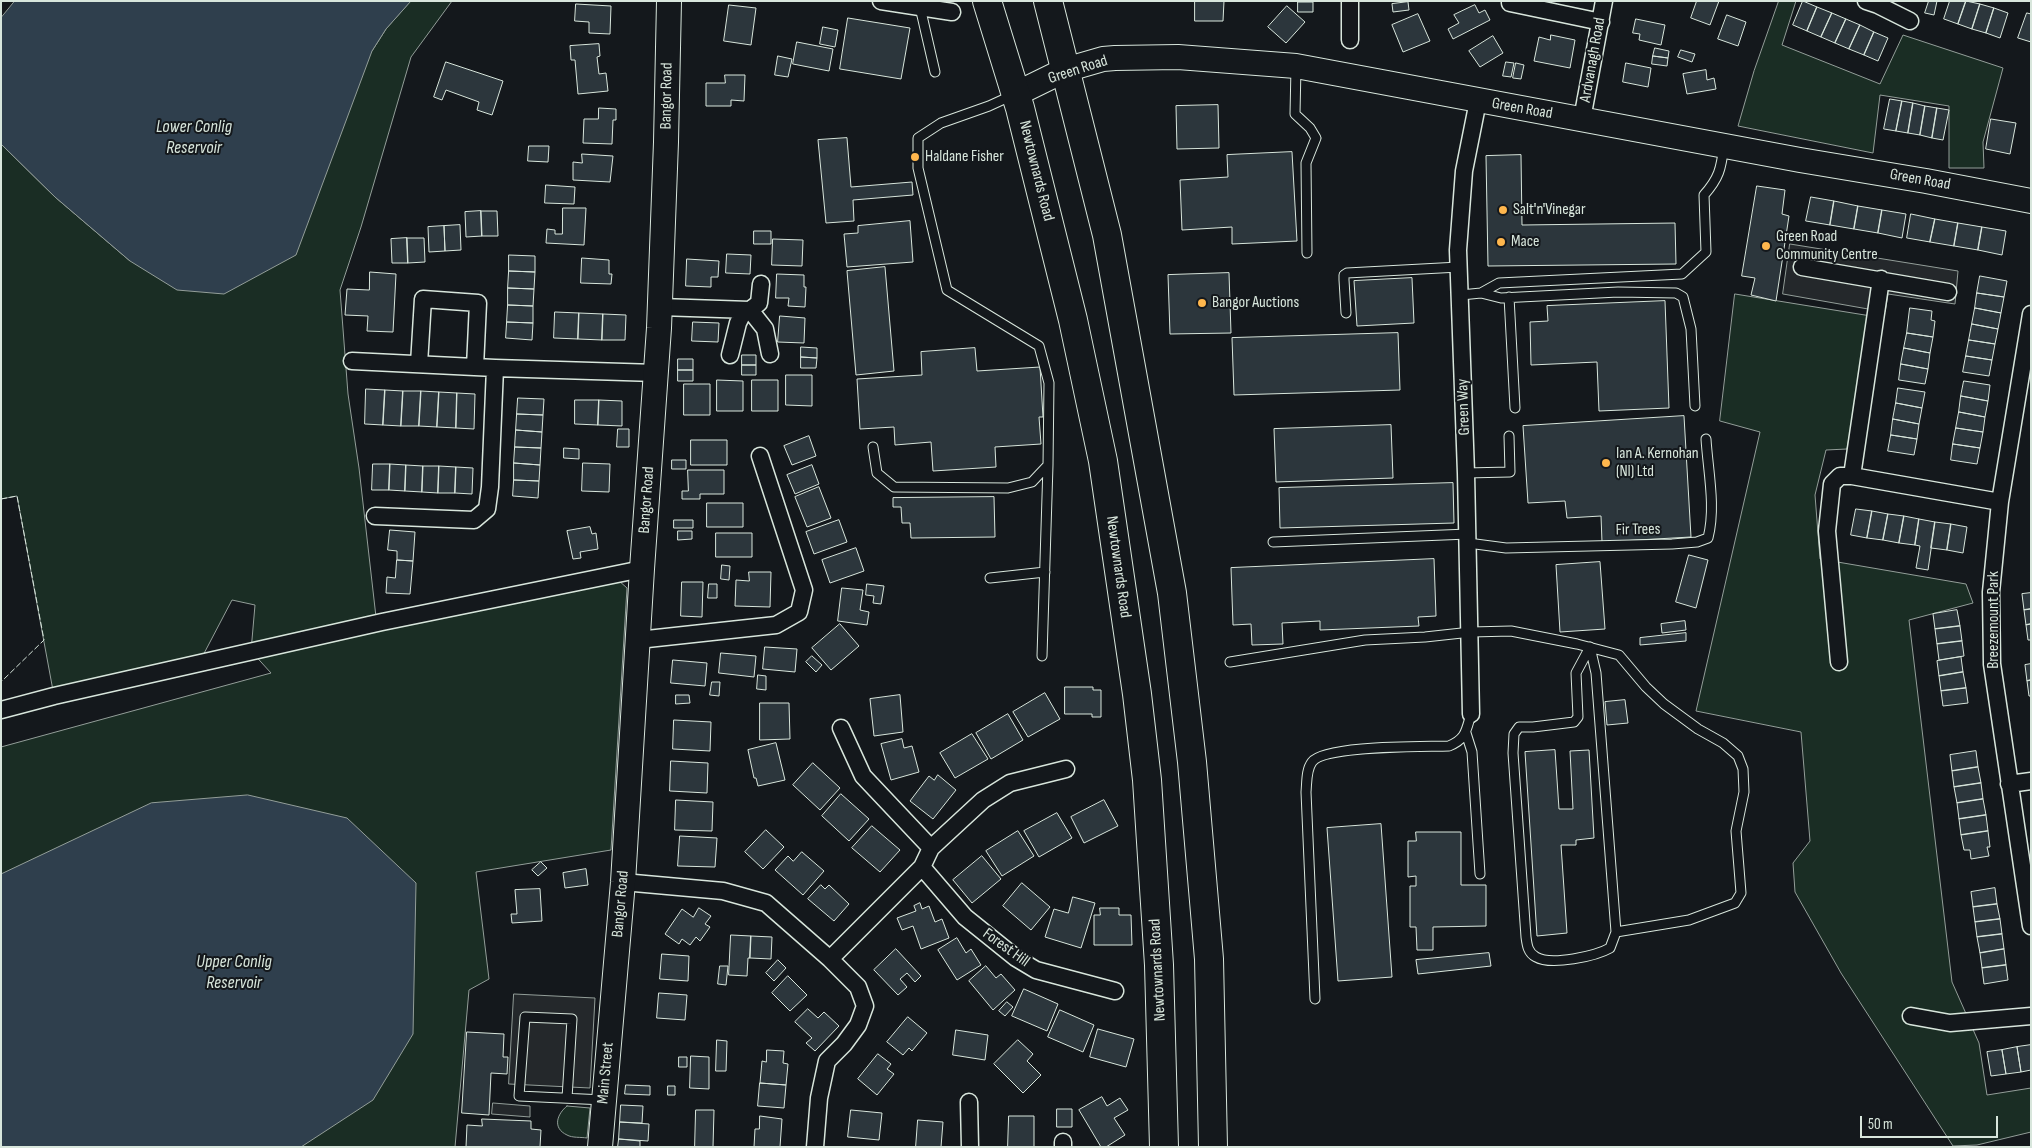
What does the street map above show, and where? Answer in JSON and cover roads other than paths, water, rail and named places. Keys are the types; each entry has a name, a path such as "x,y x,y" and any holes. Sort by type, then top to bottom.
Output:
{"highway":[{"name":"Newtownards Road","path":"987,1 1016,94 1073,320 1103,461 1138,694 1147,780 1159,965 1164,1147"},
{"path":"1048,1 1107,235 1172,593 1192,762 1209,959 1213,1147"}],"street":[{"name":"Bangor Road","path":"613,999 660,308 669,1"},
{"path":"881,1 952,12"},
{"path":"1350,1 1350,40"},
{"name":"Ardvanagh Road","path":"1582,119 1604,1"},
{"path":"1875,2 1910,21"},
{"path":"1510,4 1601,22"},
{"name":"Green Road","path":"1016,94 1066,70 1103,59 1178,57 1296,66 1478,101 2031,201"},
{"name":"Green Way","path":"1471,714 1471,632 1458,250 1464,171 1478,101"},
{"path":"1802,267 1881,279 1948,292"},
{"path":"1852,476 1881,279"},
{"path":"730,355 738,323 747,310 759,303 761,284"},
{"path":"419,364 423,299 478,303 475,367"},
{"path":"660,308 747,310 764,329 770,354"},
{"name":"Breezemount Park","path":"2031,314 2027,357 2000,502 1991,592 1992,664 2031,926"},
{"path":"352,361 656,373"},
{"path":"375,516 474,520 487,509 490,487 495,368"},
{"path":"638,640 776,625 799,612 804,590 760,456"},
{"path":"1839,662 1828,531 1832,484 1840,476 1852,476 2000,502"},
{"path":"1,710 382,622 642,569"},
{"path":"842,728 863,776 932,848"},
{"path":"830,958 922,867 932,848 982,800 1010,783 1066,769"},
{"path":"2009,784 2031,781"},
{"name":"Forest Hill","path":"922,867 965,917 1016,958 1036,970 1115,991"},
{"path":"622,882 723,891 766,903 830,958 858,987 865,1006 858,1025 844,1044 827,1061 819,1098 815,1147"},
{"name":"Main Street","path":"600,1147 613,999"},
{"path":"1911,1016 1950,1023 2031,1016"},
{"path":"969,1102 970,1147"}],"lane":[{"path":"920,8 935,72"},
{"path":"1296,66 1295,114 1310,128 1316,138 1306,163 1307,253"},
{"path":"1016,94 989,106 940,123 918,138 918,168 947,290 1040,346 1049,383 1042,656"},
{"path":"1481,293 1499,283 1682,274 1706,252 1704,195 1716,182 1721,170 1724,146"},
{"path":"1346,313 1344,275 1347,273 1459,268"},
{"path":"1461,295 1481,293 1501,298 1618,292 1676,292 1683,297 1691,329 1695,406"},
{"path":"1510,297 1515,408"},
{"path":"1466,473 1510,472 1509,436"},
{"name":"Fir Trees","path":"1468,539 1506,548 1672,544 1697,542 1708,538 1711,527 1711,503 1706,439"},
{"path":"873,447 877,473 894,487 1008,488 1032,482 1048,465"},
{"path":"1272,542 1468,539"},
{"path":"990,578 1045,572"},
{"path":"1230,662 1365,640 1425,638 1471,632 1510,631 1619,654 1646,687 1664,704 1738,756 1744,769 1744,792 1736,831 1741,893 1735,903 1689,920 1616,932"},
{"path":"1590,647 1596,674 1616,932 1610,948 1600,953 1543,960 1534,957 1528,950 1513,753 1514,734 1518,727 1574,722 1578,717 1576,673 1590,647"},
{"path":"1314,999 1306,792 1308,771 1313,761 1323,754 1364,749 1449,746 1459,742 1466,733 1471,714"},
{"path":"1466,733 1472,752 1480,874"},
{"path":"566,1098 572,1019 525,1017 519,1096 604,1100"}],"water":[{"name":"Lower Conlig Reservoir","path":"15,1 411,1 386,29 372,51 296,255 224,294 177,290 130,261 55,197 1,144 1,18"},
{"name":"Upper Conlig Reservoir","path":"248,795 347,818 416,883 413,1034 373,1100 301,1147 1,1147 1,874 151,803"}],"place":[{"name":"Haldane Fisher","path":"915,157"},
{"name":"Salt'n'Vinegar","path":"1503,210"},
{"name":"Mace","path":"1501,242"},
{"name":"Green Road Community Centre","path":"1766,246"},
{"name":"Bangor Auctions","path":"1202,303"},
{"name":"Ian A. Kernohan (NI) Ltd","path":"1606,463"}]}
